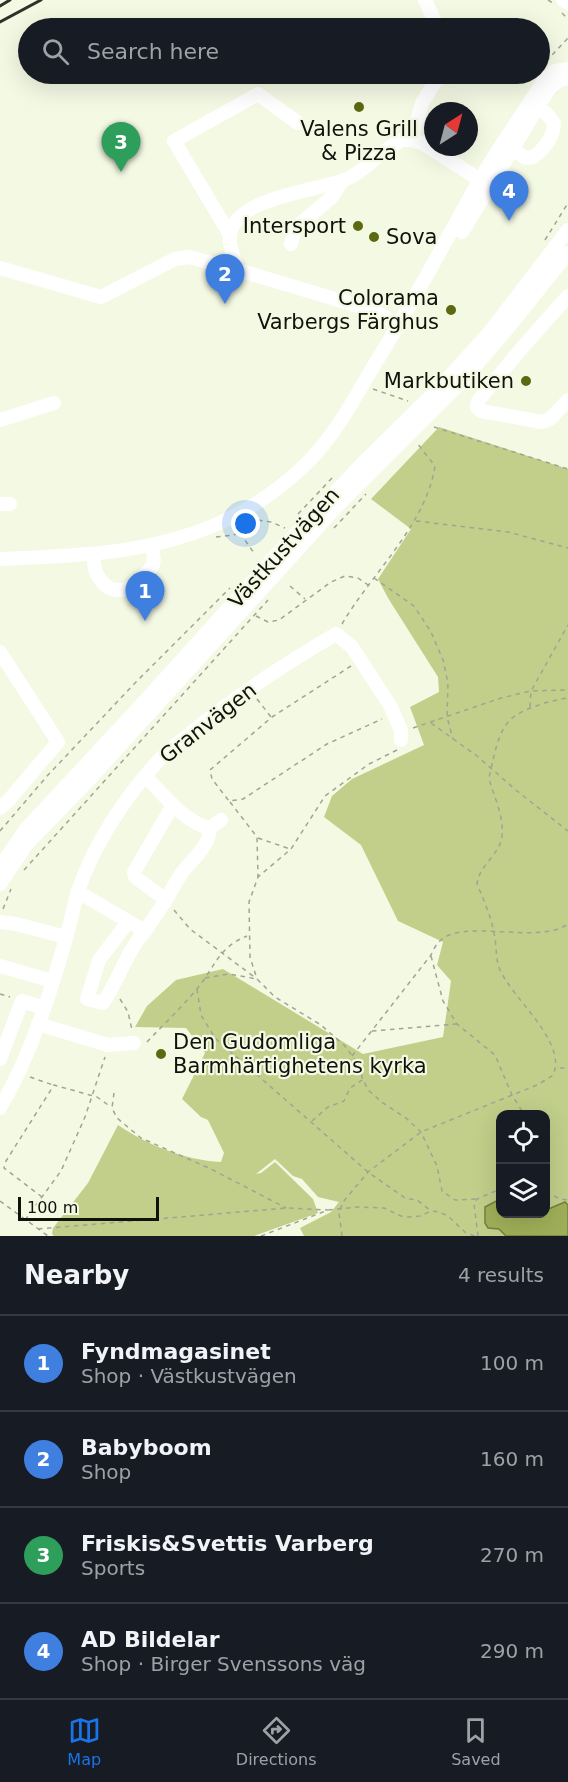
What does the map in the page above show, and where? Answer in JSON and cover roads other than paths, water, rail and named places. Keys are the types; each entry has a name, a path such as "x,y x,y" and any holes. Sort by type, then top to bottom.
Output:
{"street":[{"path":"425,0 433,18"},
{"path":"563,0 568,3"},
{"path":"550,75 555,71 568,69"},
{"path":"0,559 93,555 151,546 179,538 226,520 267,496 297,472 319,450 340,421 412,305 452,248 485,183 534,106 550,87 568,78"},
{"path":"411,140 422,102 434,84"},
{"path":"534,106 544,84"},
{"path":"238,270 232,252 230,235 174,141 258,94 298,123"},
{"path":"507,147 526,158 533,157 553,133 554,123 547,114 534,106"},
{"path":"230,235 237,219 254,208 277,197 343,180 363,169 396,143 411,140 432,149 485,183"},
{"path":"291,244 295,228 331,198 343,180"},
{"name":"Västkustvägen","path":"0,867 26,829 136,711 304,524 465,359 518,297 568,230"},
{"name":"Västkustvägen","path":"7,884 26,844 87,782 350,493 466,377 568,253"},
{"path":"0,268 101,297 175,259 189,257 375,311 399,326"},
{"path":"568,296 478,401 477,407 482,411 542,422 550,419 568,400"},
{"path":"0,420 54,403"},
{"path":"93,555 97,575 102,582 117,591 124,591 138,583 152,567 151,546"},
{"name":"Granvägen","path":"0,1108 19,1073 44,1008 88,864 121,808 160,759 250,689 336,634 352,647 360,659 394,713 401,736"},
{"path":"0,652 58,742 0,808"},
{"path":"128,922 99,960 87,999 103,1003 113,988 122,966 182,873 205,846 215,824 201,827 173,805 146,777"},
{"path":"166,900 139,881 134,872 173,805"},
{"path":"78,892 145,931"},
{"path":"0,915 16,924 66,937"},
{"path":"0,966 52,981"},
{"path":"0,1059 22,1001 44,1008"},
{"path":"38,1024 108,1046 134,1043"}],"railway":[{"path":"0,6 10,0"},
{"path":"0,22 41,0"}],"place":[{"name":"Valens Grill & Pizza","path":"359,107"},
{"name":"Friskis&Svettis Varberg","path":"121,172"},
{"name":"AD Bildelar","path":"509,221"},
{"name":"Intersport","path":"358,226"},
{"name":"Sova","path":"374,237"},
{"name":"Babyboom","path":"225,304"},
{"name":"Colorama Varbergs Färghus","path":"451,310"},
{"name":"Markbutiken","path":"526,381"},
{"name":"Fyndmagasinet","path":"145,621"},
{"name":"Den Gudomliga Barmhärtighetens kyrka","path":"161,1054"}]}
